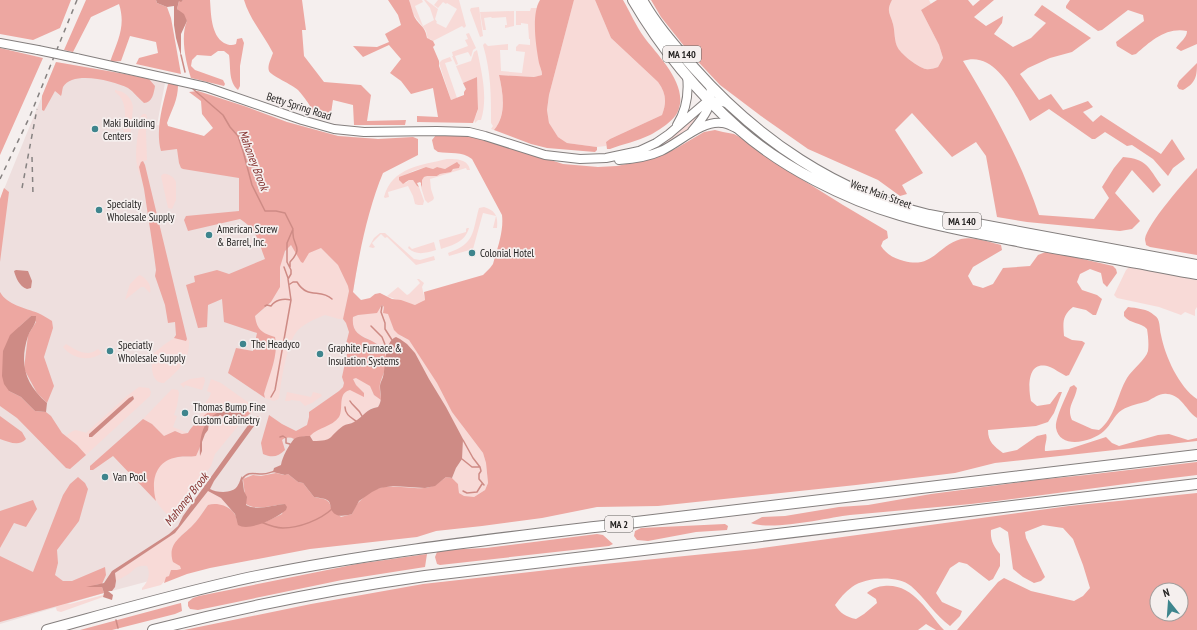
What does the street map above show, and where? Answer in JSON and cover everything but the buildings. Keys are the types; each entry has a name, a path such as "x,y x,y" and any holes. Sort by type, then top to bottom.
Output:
{"highway":[{"name":"West Main Street","path":"632,0 658,39 686,76 710,102 741,131 782,161 810,178 861,202 900,215 1027,243 1197,274"},
{"name":"West Main Street","path":"642,0 663,32 727,103 756,129 796,158 855,190 890,204 919,212 1197,265"},
{"path":"1092,468 1197,449"},
{"name":"MA 2","path":"47,630 140,604 219,585 303,567 368,556 536,534 1197,455"},
{"path":"153,630 295,597 410,578 1197,484"}],"street":[{"name":"Betty Spring Road","path":"0,43 76,58 206,87 302,120 334,129 364,132 469,132 545,154 568,158 618,160 647,156 666,149 702,127 714,123 725,123 741,131"},
{"name":"Betty Spring Road","path":"672,132 682,116 687,101 688,86 686,76"},
{"name":"Betty Spring Road","path":"687,136 704,117 710,102 710,85"},
{"path":"710,102 718,101 727,103"},
{"name":"Betty Spring Road","path":"594,159 618,156 639,151 656,143 672,132 700,107 710,102"}],"shaded area":[{"path":"0,0 71,0 60,28 33,40 0,34"},
{"path":"86,0 156,0 157,3 167,7 171,18 181,74 136,64 139,58 158,53 156,42 130,36 121,61 110,62 120,33 122,19 119,4 91,17 73,52 64,50"},
{"path":"156,0 183,0 181,2 179,1 177,9 184,14 187,21 181,34 181,56 174,25 174,6 167,7 157,3"},
{"path":"210,0 212,24 216,35 228,45 236,44 237,39 242,38 244,43 240,66 240,86 238,90 231,78 229,55 224,51 218,51 211,56 197,55 192,60 191,66 195,70 223,80 225,84 224,86 191,78 187,65 184,42 187,21 177,9 179,1"},
{"path":"244,0 302,0 306,30 302,30 304,56 324,82 361,85 371,95 367,121 406,120 405,125 354,125 353,105 333,100 330,120 315,117 308,103 298,90 270,73 269,65 273,53 253,21"},
{"path":"388,0 409,0 414,16 425,30 427,38 433,41 435,45 433,47 451,100 464,95 466,89 463,83 477,77 478,109 473,123 417,122 417,116 438,117 433,88 411,94 401,81 390,73 401,59 389,45 363,57 353,46 377,47 389,42 385,34 401,25 398,15"},
{"path":"409,0 422,0 423,2 415,6 423,26 434,20 430,8 424,0 426,0 438,9 435,19 437,22 436,23 446,28 457,9 443,2 438,8 434,5 438,0 459,0 466,26 464,28 462,26 433,41 430,39 428,40 426,31 413,14"},
{"path":"540,0 574,0 549,95 547,110 549,123 558,137 567,143 597,147 595,152 547,148 531,144 494,130 501,118 503,104 499,75 534,77 542,75 535,31 537,6"},
{"path":"574,0 595,0 611,38 658,82 663,90 665,98 665,106 662,115 610,139 606,142 606,146 597,147 567,143 558,137 549,124 547,110 549,95"},
{"path":"595,0 623,0 641,33 670,71 676,81 679,91 680,101 678,111 662,128 641,139 610,149 607,149 606,142 610,139 662,115 665,106 665,98 663,90 658,82 611,38"},
{"path":"651,0 892,0 889,7 889,12 897,46 900,51 911,61 927,69 938,67 943,58 939,45 921,10 937,0 968,0 973,6 980,0 994,0 974,17 986,26 1003,16 1002,23 994,34 1013,47 1031,38 1046,23 1034,15 1042,5 1091,38 1072,52 1050,58 1028,68 1020,74 1039,100 1051,94 1063,110 1088,101 1093,107 1083,112 1093,122 1101,115 1161,154 1172,139 1185,159 1173,168 1168,176 1153,159 1132,145 1127,146 1105,132 1095,139 1092,139 1049,109 1030,121 1019,100 1004,78 986,62 975,59 963,61 1006,136 1024,175 1039,215 1094,219 1109,198 1102,187 1123,157 1142,162 1150,169 1161,185 1153,193 1132,170 1115,193 1140,221 1132,229 1120,231 1027,222 997,217 986,156 976,142 952,157 912,113 895,130 923,173 902,185 907,194 900,196 878,180 808,149 720,85 688,51 661,17"},
{"path":"892,0 929,0 931,4 921,10 939,45 943,58 938,67 929,69 923,68 915,64 900,51 896,43 893,24 889,12 889,7"},
{"path":"1070,0 1197,0 1197,44 1181,51 1176,48 1185,38 1187,31 1172,31 1159,36 1136,54 1132,55 1117,46 1116,42 1144,21 1143,15 1128,10 1102,30 1098,31 1066,8"},
{"path":"479,7 483,36 480,37 470,10 471,8"},
{"path":"531,8 537,8 536,15 542,75 534,77 499,75 503,104 501,118 494,130 491,129 493,126 491,123 490,84 488,65 483,45 485,43 488,46 508,44 508,50 500,50 501,71 522,73 525,52 516,51 516,47 519,44 530,45 530,39 528,24 521,23 521,25 516,25 516,11 530,11"},
{"path":"514,11 514,26 505,28 505,25 507,25 506,17 491,17 484,18 486,30 483,30 480,12"},
{"path":"469,33 476,48 473,50 471,57 468,52 455,56 458,64 456,65 452,52 468,46 465,40 468,39 466,34"},
{"path":"0,48 43,58 0,155"},
{"path":"477,50 484,85 484,103 481,120 478,120 475,123 474,119 478,109 477,77 463,83 456,66 471,61 474,52"},
{"path":"450,57 452,61 445,63 457,98 451,100 439,63"},
{"path":"56,62 125,74 165,83 157,125 250,147 252,109 287,122 338,136 378,139 350,310 490,310 436,531 251,554 104,593 0,624 0,199"},
{"path":"56,62 149,79 155,86 153,94 147,103 144,103 128,88 122,85 94,78 75,79 68,82 63,87 61,96 55,91 44,111 42,110 42,96"},
{"path":"1197,63 1197,72 1191,85 1183,90 1179,89 1177,86 1179,81"},
{"path":"172,83 178,85 178,90 167,123 168,126 204,136 213,128 202,114 201,101 189,92 198,91 287,122 338,136 378,139 413,137 418,139 418,155 383,173 373,201 358,262 353,292 361,300 370,298 375,294 380,293 392,299 401,300 415,305 425,300 424,292 483,275 493,264 501,234 502,215 472,159 468,156 460,154 438,152 434,149 432,140 436,135 467,136 489,140 563,164 598,167 617,166 650,159 675,149 704,132 715,130 734,134 749,142 782,167 887,231 888,238 883,241 881,246 888,254 901,260 914,263 922,262 929,259 953,242 966,238 1001,245 1002,250 973,267 968,276 973,285 983,288 993,284 1003,268 1030,266 1038,255 1048,251 1113,266 1116,269 1117,273 1107,287 1103,283 1101,273 1090,269 1080,274 1077,282 1082,290 1097,295 1102,299 1096,315 1093,315 1086,310 1073,307 1065,316 1063,327 1064,336 1072,340 1082,341 1085,343 1069,375 1066,376 1050,367 1042,366 1037,367 1033,371 1029,389 1031,401 1037,406 1050,404 1059,392 1062,392 1054,413 1048,422 1036,426 988,430 990,441 1003,453 1017,450 1037,436 1046,434 1047,438 1045,451 1069,449 1106,437 1112,443 1119,446 1158,435 1169,434 1188,440 1197,438 1197,441 995,463 955,473 856,485 658,506 597,507 542,518 436,531 417,537 310,549 210,568 187,574 164,583 171,570 181,569 180,566 173,562 173,546 176,541 192,526 208,505 217,504 230,509 234,512 237,521 265,522 282,514 285,504 255,507 246,504 243,479 253,475 261,476 276,473 284,475 288,474 298,482 303,483 314,497 329,502 331,508 341,517 352,514 357,504 368,494 383,487 427,488 446,477 452,478 458,484 459,493 464,496 474,497 485,490 488,483 486,463 483,453 452,412 437,383 409,340 394,330 388,314 383,313 384,307 382,305 377,313 353,317 353,326 356,331 378,345 383,350 386,357 386,367 380,386 381,400 374,395 370,386 356,378 353,379 356,385 364,393 364,397 350,390 346,392 342,398 339,417 333,423 310,436 282,440 285,450 280,454 269,456 263,454 261,443 269,415 296,431 307,425 309,412 343,387 344,383 342,377 347,354 345,348 349,332 343,319 349,291 348,286 338,265 321,248 309,253 303,263 291,245 285,251 280,267 280,287 271,302 255,316 259,328 263,332 275,337 276,344 275,358 264,394 265,398 228,373 236,348 253,351 257,333 224,322 222,299 208,305 207,327 198,328 186,285 195,282 194,276 217,270 229,274 265,259 254,231 240,219 188,231 184,220 186,216 239,211 239,178 183,169 179,163 177,149 161,151 159,143 160,117 168,84"},
{"path":"115,90 125,93 130,98 133,107 130,139 126,142 123,140 125,113 123,101"},
{"path":"705,109 694,124 680,136 673,141 648,152 647,149 693,114"},
{"path":"143,114 146,114 147,117 147,160 141,162 139,167 142,180 137,165 136,151 140,120"},
{"path":"447,159 462,160 469,166 470,170 467,170 466,168 430,179 434,198 433,200 428,203 425,200 421,187 422,178 426,176 437,176 443,174 459,167 459,163 445,169 437,167 433,169 426,167 413,171 399,178 401,182 406,183 409,180 413,180 419,187 424,201 423,205 415,204 408,186 388,192 389,197 384,197 388,187 401,173 418,166"},
{"path":"143,161 187,339 186,341 174,338 176,335 175,322 168,323 165,305 155,276 156,270 154,255 144,189 139,167"},
{"path":"457,162 460,165 459,168 453,169 451,172 437,176 424,177 421,187 420,182 417,183 419,187 413,180 409,180 403,184 399,180 399,177 426,167 433,169 437,167 445,169"},
{"path":"1197,168 1197,255 1146,245 1145,239 1152,223"},
{"path":"163,174 171,176 176,182 176,200 172,209 168,208 161,176"},
{"path":"4,188 9,192 0,262 0,199"},
{"path":"484,207 494,212 496,216 483,213 473,249 449,256 448,253 464,245 471,236 479,208"},
{"path":"496,217 497,228 493,228"},
{"path":"467,228 469,228 462,240 441,249 439,240 466,232"},
{"path":"380,233 385,233 414,259 420,260 434,256 435,260 416,265 387,237 385,238 381,234 372,243 375,247 369,247 374,238"},
{"path":"434,242 436,250 428,252 418,253 411,251 408,248 409,246 412,249"},
{"path":"291,245 295,251 306,258 308,253 321,248 338,265 349,291 343,319 325,315 304,325 294,335 285,362 279,398 273,401 265,398 264,394 275,358 275,337 267,334 259,328 255,316 268,305 275,296 280,285 281,263 285,253"},
{"path":"1129,267 1197,277 1197,307 1195,310 1195,316 1185,312 1181,315 1159,307 1117,298 1114,295 1126,270"},
{"path":"14,271 28,271 32,281 31,288 24,288 20,284"},
{"path":"140,275 148,282 150,293 144,287 141,287 125,300 130,284"},
{"path":"417,279 424,283 422,287 425,300 420,304 414,305 387,296 398,287 407,295 409,294 420,283"},
{"path":"0,292 12,303 40,314 52,321 53,328 44,357 54,386 47,403 37,393 24,369 28,335 36,322 31,316 19,327 9,391 21,397 35,411 46,412 51,416 62,433 77,445 86,455 70,469 66,468 17,418 0,406"},
{"path":"382,305 384,307 383,312 388,314 397,332 409,340 422,358 452,412 483,453 486,463 488,483 485,490 474,497 464,497 459,493 458,484 452,478 462,459 386,358 383,349 378,344 359,334 355,330 353,325 353,317 379,310"},
{"path":"1128,307 1149,311 1158,319 1160,332 1169,361 1184,387 1197,399 1197,418 1176,397 1162,394 1148,401 1122,410 1109,426 1099,435 1085,441 1070,442 1059,435 1056,424 1070,387 1074,385 1077,388 1070,408 1072,420 1092,429 1099,430 1109,419 1127,378 1147,354 1147,329 1142,325 1126,319 1124,312"},
{"path":"31,316 36,316 36,319 25,346 24,364 29,381 33,388 47,403 46,412 35,411 21,397 9,391 4,384 2,376 3,351 10,335"},
{"path":"396,337 407,344 415,353 446,407 463,439 462,459 452,478 446,477 435,486 425,488 393,486 380,488 359,501 352,514 343,516 337,515 331,509 328,501 314,497 303,483 298,482 288,474 285,475 273,472 274,468 281,465 286,451 294,439 302,436 310,436 313,441 328,439 343,426 353,423 368,411 378,407 381,399 380,385 383,377 387,349 392,339"},
{"path":"174,338 186,341 187,339 189,340 188,354 179,369 174,374 164,383 159,382 156,380 152,372 153,354"},
{"path":"66,344 74,349 86,353 94,352 98,349 102,353 92,358 76,357 63,347"},
{"path":"204,377 205,381 202,390 185,385 184,388 180,384 190,379"},
{"path":"356,377 370,386 374,395 381,400 378,407 371,408 355,422 350,423 337,431 331,438 325,441 313,441 310,436 313,432 341,412 341,402 345,392 351,390 364,393 356,385 353,379"},
{"path":"211,379 221,383 256,408 236,404 220,405 198,421 204,404 211,393 207,391"},
{"path":"139,387 149,388 151,392 150,396 86,455 66,436 76,430 86,433"},
{"path":"172,389 178,390 179,393 174,415 177,416 173,427 188,433 182,434 175,431 164,436 152,424 143,419"},
{"path":"287,392 311,397 313,392 321,394 322,396 305,406 300,401 285,401"},
{"path":"133,396 134,399 132,401 92,437 89,437 89,434"},
{"path":"224,404 236,404 256,408 243,420 244,416 239,410 217,413 208,422 203,431 199,450 196,456 170,459 159,468 154,480 156,501 113,456 93,470 90,470 90,466 143,419 152,424 164,436 175,431 182,434 188,433 203,417 217,406"},
{"path":"233,409 243,413 243,420 230,415 226,418 220,415 209,423 208,430 202,442 202,451 200,456 202,432 208,421 217,413"},
{"path":"219,412 244,416 243,420 215,454 211,466 180,512 171,518 157,502 153,491 154,478 160,466 169,459 177,457 190,457 203,428"},
{"path":"0,416 22,432 26,439 20,443 17,443 0,439"},
{"path":"259,416 259,419 214,481 210,489 221,492 233,490 238,485 242,476 244,491 247,497 246,505 260,508 285,504 287,507 286,510 263,523 243,527 238,525 235,514 221,498 208,491 175,533 115,573 115,587 112,591 108,591 113,595 112,600 103,597 104,593 102,587 86,587 104,583 112,571 169,534 178,526 183,516 254,417"},
{"path":"1197,462 1197,475 971,504 850,515 785,525 772,526 751,523 762,517 785,516 839,507 868,505 931,494 1036,480"},
{"path":"78,477 85,483 88,489 79,521 57,550 58,563 55,575 63,581 72,581 105,567 106,575 102,584 95,585 102,587 104,593 0,622 0,556 33,572 63,495 70,484"},
{"path":"208,491 221,498 228,507 215,504 208,505 193,525 180,536 181,569 170,572 169,576 161,585 142,590 148,578 149,572 147,566 137,567 116,581 115,573 175,533"},
{"path":"1197,493 1197,630 957,630 998,582 1004,578 1031,591 1074,601 1083,596 1090,588 1073,539 1063,528 1043,525 1025,532 1026,538 1045,577 1041,581 1034,583 1013,569 1008,532 1000,527 991,530 993,543 1000,554 1000,566 993,579 989,581 967,564 959,562 950,568 936,593 942,602 962,611 960,616 950,626 911,586 898,580 873,579 865,581 847,591 835,605 844,614 856,619 877,603 876,599 867,593 880,587 894,586 903,589 918,600 944,630 936,630 926,624 918,630 184,630 311,604 423,584 755,549 1069,506"},
{"path":"33,500 37,509 26,527 14,523 0,548 0,511"},
{"path":"725,524 728,526 727,530 696,532 648,541 637,540 634,536 635,531 641,528"},
{"path":"597,534 603,535 613,544 609,546 440,565 437,564 435,557 437,552 441,550 486,548"},
{"path":"427,554 425,567 342,580 198,610 190,609 188,606 188,602 199,596 357,564"},
{"path":"103,595 103,597 61,612 57,611 56,608 60,602 70,604"},
{"path":"181,603 182,611 175,614 112,630 80,630"}],"waterway":[{"name":"Mahoney Brook","path":"181,55 185,72"},
{"name":"Mahoney Brook","path":"193,89 223,115 230,127 238,136 252,185 265,211 285,213 293,229 287,243 287,262 291,270 291,274 288,279 291,300 275,390 271,397"},
{"path":"290,267 290,262 297,252 293,230"},
{"path":"284,267 288,278"},
{"path":"290,284 297,282 305,291 323,294 332,299"},
{"path":"265,306 271,306 280,300 291,300"},
{"path":"382,306 381,312 385,323 385,329 392,340"},
{"path":"371,326 382,337 386,347 389,346"},
{"path":"350,401 362,416"},
{"path":"345,407 347,414 357,422"},
{"path":"280,437 283,436 286,438 286,443 290,444 291,447"},
{"path":"463,440 480,467"},
{"path":"462,459 472,467 480,467 481,471 479,474 479,479 484,485"},
{"path":"242,479 244,476 249,474 264,474 275,471"},
{"path":"463,491 467,493 477,492 482,484"},
{"path":"261,522 280,528 296,527 322,517 332,509"},
{"name":"Mahoney Brook","path":"116,620 118,628"}],"railway":[{"path":"0,179 30,116 77,0"},
{"path":"22,188 37,109"},
{"path":"32,157 33,195"}],"place":[{"name":"Maki Building Centers","path":"95,129"},
{"name":"Specialty Wholesale Supply","path":"99,210"},
{"name":"American Screw & Barrel, Inc.","path":"209,235"},
{"name":"Colonial Hotel","path":"472,253"},
{"name":"The Headyco","path":"243,344"},
{"name":"Speciatly Wholesale Supply","path":"110,351"},
{"name":"Graphite Furnace & Insulation Systems","path":"320,354"},
{"name":"Thomas Bump Fine Custom Cabinetry","path":"185,413"},
{"name":"Van Pool","path":"105,477"}]}
